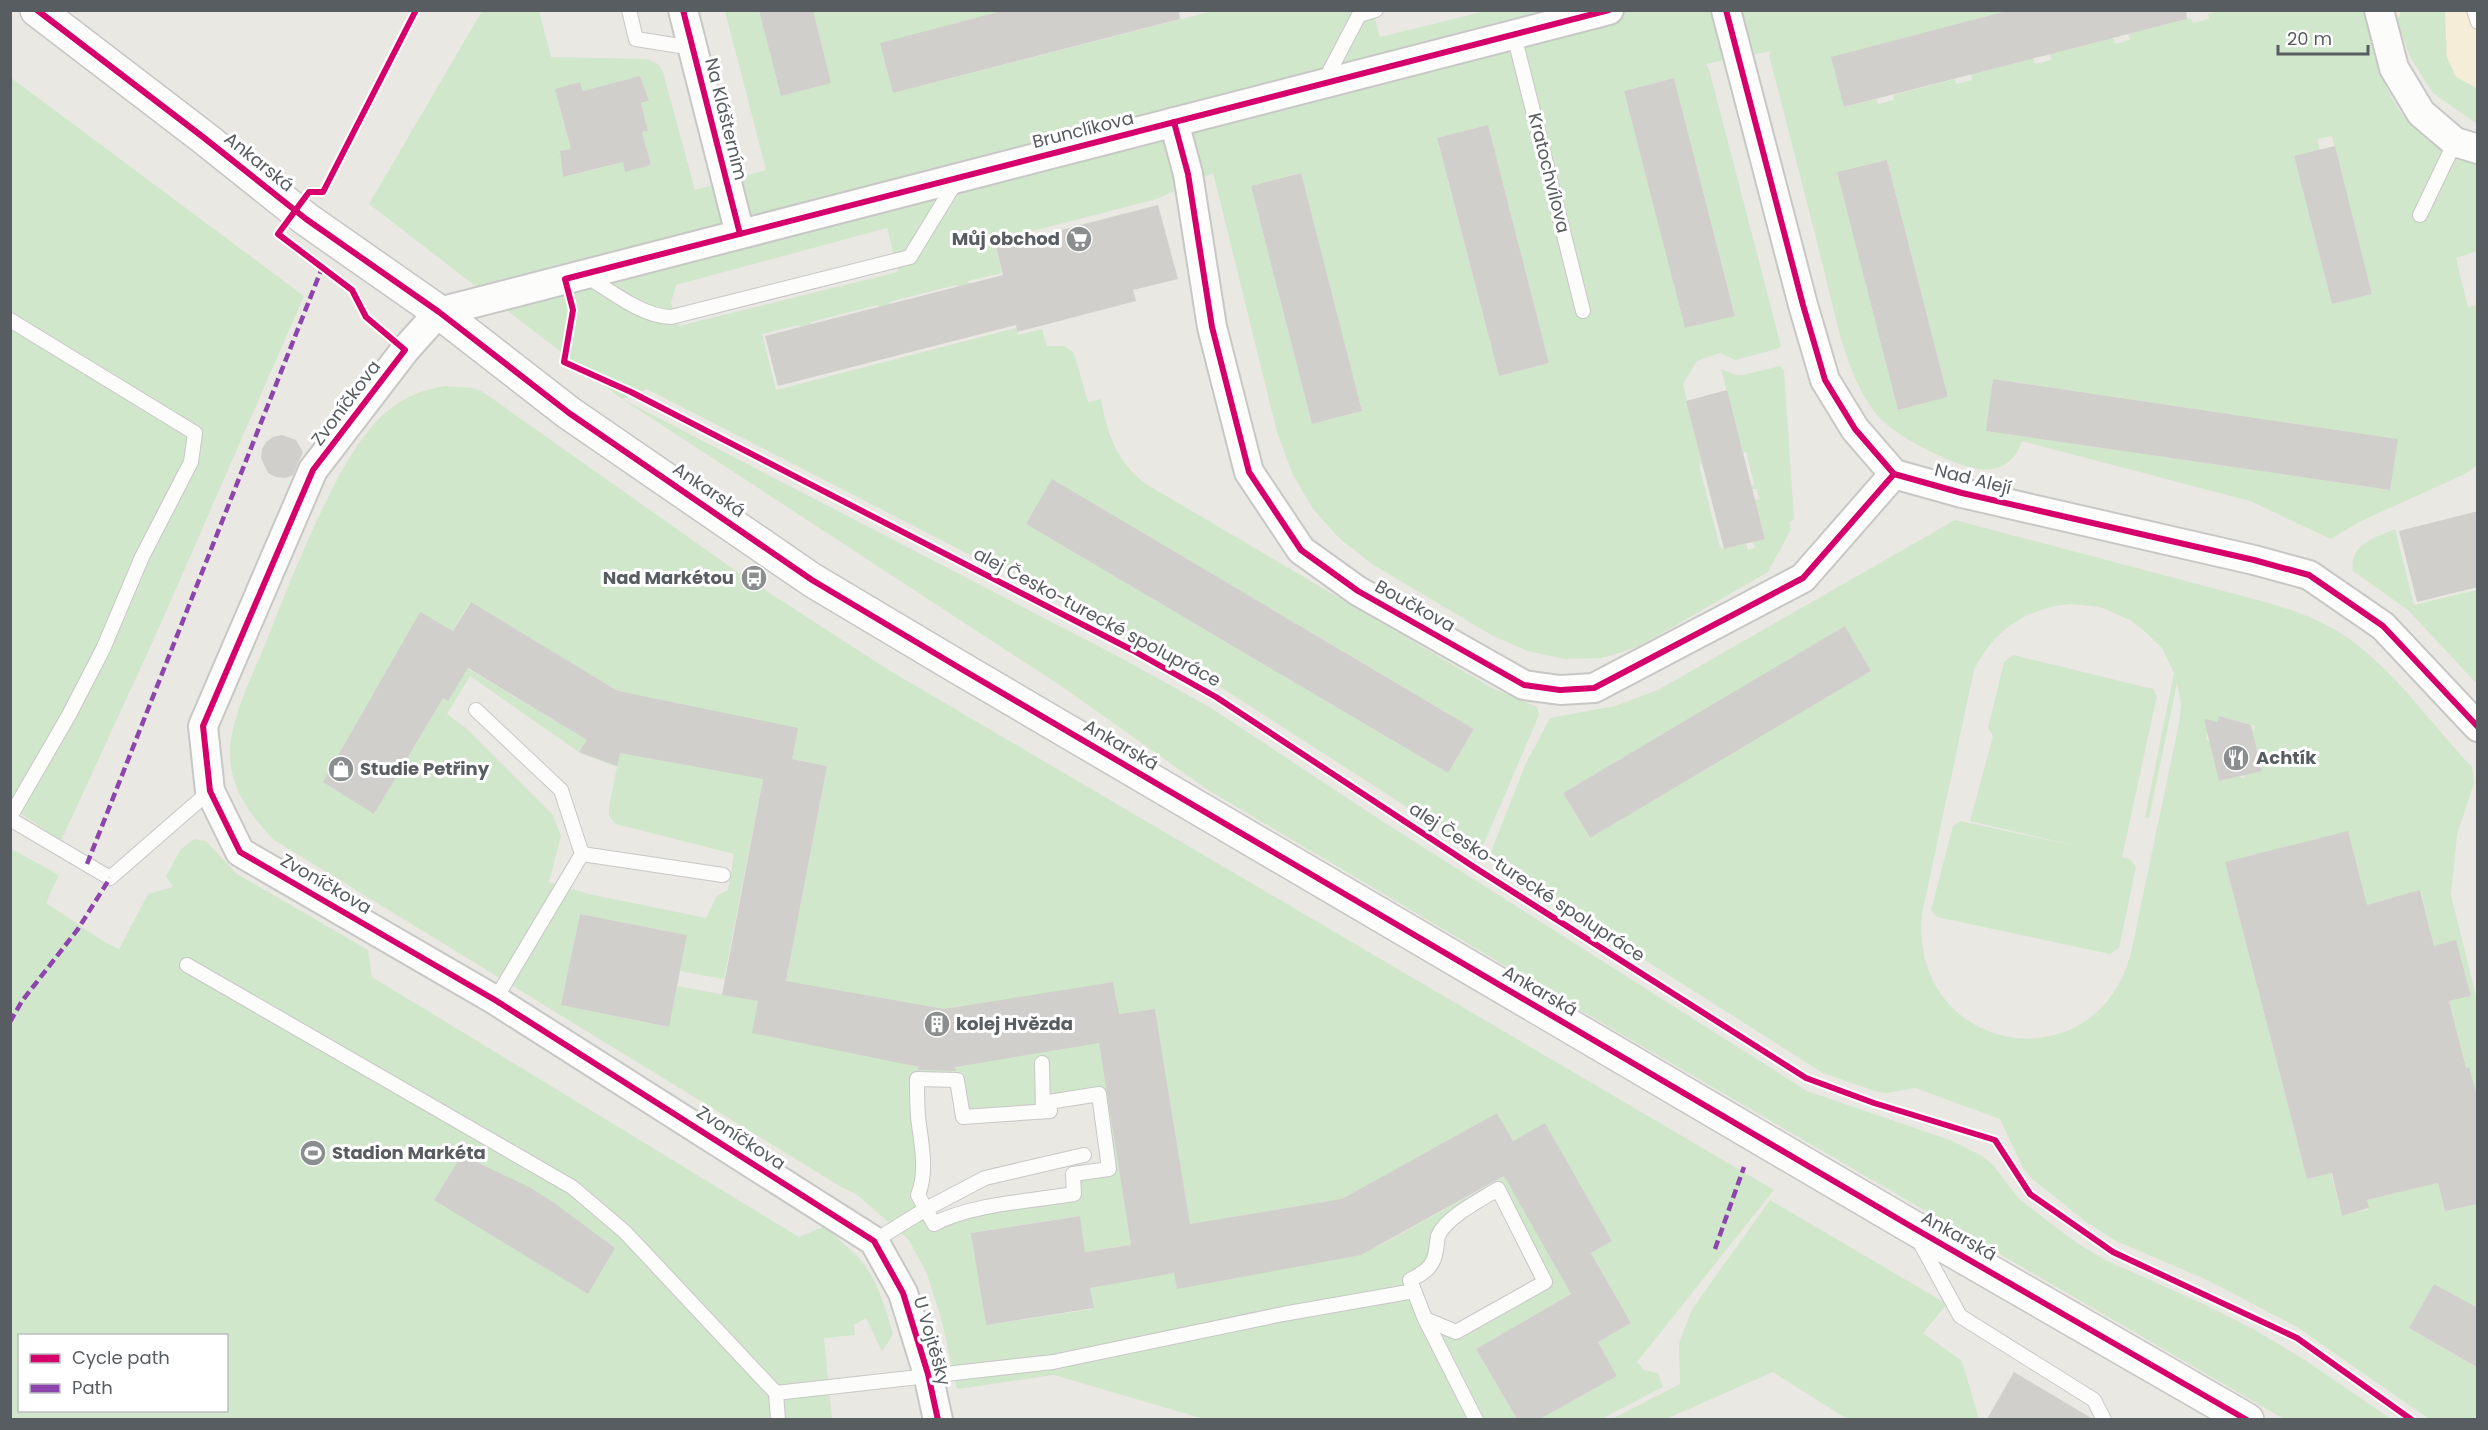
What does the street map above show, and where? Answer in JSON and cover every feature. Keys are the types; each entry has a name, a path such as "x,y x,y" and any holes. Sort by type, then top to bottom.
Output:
{"street":[{"name":"Ankarská","path":"36,10 306,219 439,312 569,413 812,579 957,668 1912,1227 2247,1419"},
{"name":"Na Klášterním","path":"683,10 740,234"},
{"name":"Brunclíkova","path":"439,312 1609,10"},
{"path":"1725,10 1825,380 1855,429 1894,474"},
{"path":"2379,10 2394,68 2421,113 2466,145"},
{"name":"Boučkova","path":"1174,122 1188,174 1212,327 1249,472 1301,550 1358,591 1524,685 1560,690 1594,688 1803,578 1894,474"},
{"name":"Zvoníčkova","path":"439,312 405,350 313,470 203,726 210,791 240,852 495,1000 874,1241"},
{"name":"Nad Alejí","path":"1894,474 1962,493 2254,560 2309,575 2383,626 2478,727"},
{"name":"U Vojtěšky","path":"874,1241 903,1293 928,1374 938,1419"}],"lane":[{"path":"628,10 636,39 693,48"},
{"path":"1323,84 1359,15 1376,10"},
{"path":"2474,10 2478,22"},
{"name":"Kratochvílova","path":"1514,35 1583,311"},
{"path":"2420,215 2466,145"},
{"path":"584,274 623,299 656,316 670,317 909,257 959,178"},
{"path":"10,320 195,433 191,462 142,556 103,649 69,715 10,818 110,878 210,791"},
{"path":"476,710 561,790 582,854 495,1000"},
{"path":"582,854 723,875"},
{"path":"187,965 572,1187 625,1232 776,1393 778,1419"},
{"path":"1042,1063 1043,1111"},
{"path":"916,1079 957,1080 963,1117 1043,1111 1050,1111 1049,1102 1099,1094 1109,1170 1073,1174 1074,1194 970,1211 949,1216 934,1224 918,1195 923,1184 924,1159 916,1079"},
{"path":"874,1241 926,1209 985,1178 1084,1155"},
{"path":"1425,1319 1456,1332 1545,1282 1498,1189 1464,1210 1438,1235 1436,1258 1432,1265 1410,1280 1425,1319 1476,1419"},
{"path":"1912,1227 1960,1317 2094,1400 2104,1419"},
{"path":"776,1393 928,1374 1053,1362 1283,1314 1414,1291"}],"shaded area":[{"path":"2393,11 2477,11 2477,124 2410,57"}],"green space":[{"path":"482,11 539,11 551,57 647,59 658,64 663,72 695,190 766,170 725,11 1006,11 881,43 893,93 1213,11 1373,11 1380,37 1486,11 2011,11 1832,57 1845,107 1876,99 1878,104 1894,100 1893,95 1955,79 1956,84 1972,80 1971,74 2033,58 2035,64 2051,60 2050,54 2113,38 2115,44 2130,40 2129,34 2191,18 2193,23 2209,19 2208,14 2220,11 2364,11 2377,63 2391,97 2401,112 2412,125 2433,141 2477,161 2477,251 2456,258 2468,307 2477,305 2477,465 2465,474 2359,522 2331,539 2250,501 2022,441 2014,456 2004,465 1982,469 1962,465 1909,440 1878,416 1866,400 1848,360 1769,55 1771,51 1706,64 1781,346 1735,360 1720,353 1697,361 1683,384 1702,463 1699,465 1720,547 1725,549 1746,544 1748,550 1755,548 1753,542 1765,538 1755,500 1759,499 1757,489 1752,489 1751,486 1754,484 1746,452 1743,453 1721,369 1736,375 1780,366 1784,370 1794,519 1789,523 1791,529 1768,572 1638,647 1602,658 1564,659 1528,651 1493,636 1372,564 1340,539 1313,509 1293,475 1277,432 1213,173 1157,199 994,241 1002,273 968,281 969,284 957,287 956,285 889,302 890,305 879,307 878,305 811,322 811,324 800,327 799,325 762,334 776,390 1016,328 1018,335 1042,329 1047,346 1064,346 1074,353 1088,402 1101,399 1106,424 1115,446 1128,466 1146,484 1492,688 1537,707 1539,715 1483,846 1478,849 1469,847 1222,688 1136,640 647,389 622,399 369,204","holes":["642,76 640,78 649,101 635,105 644,114 642,116 646,130 648,130 642,132 651,165 626,171 623,162 563,177 561,153 557,152 571,149 555,88 558,91 579,85 580,82 583,91","1674,78 1735,315 1686,328 1624,91","1488,126 1549,363 1499,376 1437,139","2332,136 2372,294 2332,304 2294,156 2320,150 2317,139","1887,160 1948,397 1899,410 1837,172","1300,173 1362,411 1312,424 1251,186","887,228 898,272 679,326 671,303 676,285","1994,379 2397,439 2390,490 1987,431","1053,480 1474,729 1448,773 1026,524"]},
{"path":"2401,11 2445,11 2447,57 2456,77 2477,88 2477,124 2433,93 2410,57 2397,21"},
{"path":"10,77 304,296 158,630 61,841 11,807"},
{"path":"445,386 473,388 483,392 739,573 887,669 1774,1190 1637,1362 1644,1370 1658,1373 1663,1387 1601,1419 1540,1419 1617,1376 1598,1342 1631,1323 1591,1253 1611,1241 1513,1141 1497,1113 1349,1197 1377,1247 1505,1176 1571,1294 1476,1349 1517,1419 1204,1419 1054,1375 957,1389 941,1318 927,1274 909,1240 856,1194 274,840 243,801 234,779 230,754 238,711 304,550 349,458 368,431 390,409 415,394","holes":["470,602 618,691 580,752 587,740 440,652","470,676 580,753 617,767 609,807 609,816 616,824 734,854 728,890 717,896 706,918 589,894 549,882 561,836 553,815 466,728 447,714","793,759 827,766 786,981 762,977 757,1001 677,986 668,1027 562,1005 580,914 687,935 680,971 724,979 763,779","1155,1009 1190,1224 1090,1288 1093,1309 986,1325 972,1233 1079,1216 1085,1252 1131,1245 1119,1014","917,1079 957,1080 963,1117 1050,1111 1050,1102 1099,1094 1109,1169 1073,1174 1074,1194 934,1223 918,1196","1498,1189 1544,1282 1456,1332 1425,1319 1410,1281 1418,1276 1449,1223"]},
{"path":"622,399 1125,660 1211,708 1385,823 1807,1091 1950,1140 1982,1156 1993,1165 2019,1199 2074,1241 2105,1260 2195,1300 2255,1330 2305,1360 2391,1419 2284,1419 1609,1027 1208,790 1064,688"},
{"path":"1955,520 2287,608 2337,631 2374,659 2472,767 2474,783 2457,835 2451,895 2477,1000 2477,1099 2413,1082 2463,1056 2449,1001 2471,996 2456,941 2434,946 2421,891 2364,906 2257,854 2225,862 2307,1179 2331,1173 2342,1216 2369,1209 2367,1200 2438,1183 2445,1211 2477,1204 2477,1308 2434,1284 2409,1328 2477,1368 2477,1419 2429,1419 2297,1327 2207,1280 2116,1241 2086,1222 2031,1178 2023,1168 2000,1119 1915,1088 1887,1093 1878,1092 1823,1073 1492,863 1491,852 1526,763 1550,718 1615,706 1658,690","holes":["2071,604 2100,607 2130,620 2162,648 2174,673 2145,817 2149,818 2177,683 2181,704 2132,948 2114,993 2084,1022 2049,1036 2010,1037 1975,1025 1945,999 1926,962 1922,914 1974,670 1991,643 2013,624 2026,616 2055,606","1845,627 1871,671 1589,837 1563,793","2219,716 2255,726 2253,733 2262,770 2244,775 2245,777 2219,781 2211,742 2206,739 2211,721 2217,722"]},
{"path":"2395,529 2414,605 2477,590 2477,684 2408,610 2353,571 2355,554 2359,548 2372,539"},
{"path":"2013,655 2153,689 2157,696 2122,857 2130,859 2136,867 2119,948 2110,954 1937,917 1931,910 1953,826 1960,821 2085,848 1970,821 1993,736 1988,728 2004,662"},
{"name":"Stadion Markéta","path":"194,839 206,841 237,874 368,950 372,977 799,1237 825,1226 859,1258 880,1294 893,1334 882,1352 866,1318 854,1325 855,1335 824,1338 832,1419 11,1419 10,848 59,875 46,903 119,949 148,894 173,887 166,876 181,849"},
{"path":"1770,1200 1947,1304 1923,1333 1962,1361 1979,1419 1847,1419 1773,1372 1666,1419 1610,1420 1680,1384 1679,1344 1692,1309"}],"building":[{"path":"759,10 813,10 831,83 781,96"},
{"path":"1006,10 1179,10 1180,19 893,93 880,43"},
{"path":"2011,10 2186,10 2187,19 1844,107 1831,57"},
{"path":"640,76 649,101 641,103 648,131 642,132 651,165 625,172 623,162 563,177 560,151 571,149 555,89 580,82 583,91"},
{"path":"1674,78 1735,316 1685,328 1624,91"},
{"path":"1488,125 1549,363 1499,376 1437,138"},
{"path":"2335,146 2372,294 2332,304 2294,156"},
{"path":"1887,160 1948,397 1898,410 1837,172"},
{"path":"1301,173 1362,411 1312,424 1251,186"},
{"path":"1158,205 1178,279 1133,290 1136,301 1017,332 1016,325 778,386 765,336 1003,275 996,247"},
{"path":"1993,379 2398,439 2390,490 1986,431"},
{"path":"1727,390 1765,539 1724,549 1686,401"},
{"path":"282,435 296,440 303,452 293,475 286,478 268,473 261,458 266,442"},
{"path":"1052,479 1474,729 1448,773 1026,524"},
{"path":"2478,511 2478,587 2417,602 2399,531"},
{"path":"471,602 618,691 798,728 792,759 827,766 786,981 944,1009 1113,982 1119,1014 1155,1009 1190,1224 1342,1199 1497,1113 1513,1141 1545,1123 1612,1241 1591,1253 1631,1323 1598,1342 1617,1376 1540,1419 1517,1419 1476,1349 1571,1294 1504,1176 1361,1255 1177,1289 1174,1273 1090,1288 1094,1308 986,1325 971,1233 1080,1216 1085,1252 1131,1245 1099,1043 955,1067 956,1071 918,1070 919,1067 752,1033 758,1001 722,995 763,779 620,753 617,766 579,752 587,740 468,668 448,701 443,698 374,814 323,782 420,612 453,631"},
{"path":"1845,626 1871,671 1590,838 1563,793"},
{"name":"Achtík","path":"2219,716 2251,725 2262,771 2219,781 2204,719 2217,722"},
{"path":"2348,831 2367,905 2420,890 2434,946 2456,940 2471,996 2449,1001 2466,1068 2469,1067 2478,1099 2478,1204 2445,1211 2438,1183 2367,1200 2369,1208 2342,1216 2332,1173 2307,1179 2225,862"},
{"path":"580,914 687,935 669,1027 561,1005"},
{"path":"462,1155 531,1188 615,1248 588,1294 434,1200"},
{"path":"2434,1284 2478,1308 2478,1368 2409,1328"},
{"path":"2014,1372 2093,1419 1987,1419"}],"marked path":[{"path":"87,864 322,268"},
{"path":"10,1022 22,1001 78,929 110,878"},
{"path":"1715,1249 1744,1167"}],"cycle path":[{"path":"37,10 306,219 439,312 569,413 812,580 1912,1227 2247,1420"},
{"path":"416,10 323,192 309,192 278,234 352,290 366,317 405,350 313,470 203,726 210,791 240,852 495,1000 874,1241 903,1293 928,1374 938,1420"},
{"path":"683,10 740,234"},
{"name":"alej Česko-turecké spolupráce","path":"1609,10 565,279 573,310 564,362 631,392 1132,650 1216,697 1477,869 1806,1078 1874,1103 1995,1140 2030,1194 2113,1252 2297,1338 2412,1420"},
{"path":"1726,10 1803,305 1825,380 1855,429 1894,474 1962,493 2254,560 2309,575 2383,626 2478,727"},
{"path":"1174,122 1188,174 1212,327 1249,472 1301,550 1358,591 1524,685 1560,690 1594,688 1803,578 1894,474"}],"place":[{"name":"Můj obchod","path":"1079,239"},
{"name":"Nad Markétou","path":"754,578"},
{"name":"Achtík","path":"2236,758"},
{"name":"Studie Petřiny","path":"341,769"},
{"name":"kolej Hvězda","path":"937,1024"},
{"name":"Stadion Markéta","path":"313,1153"}]}
